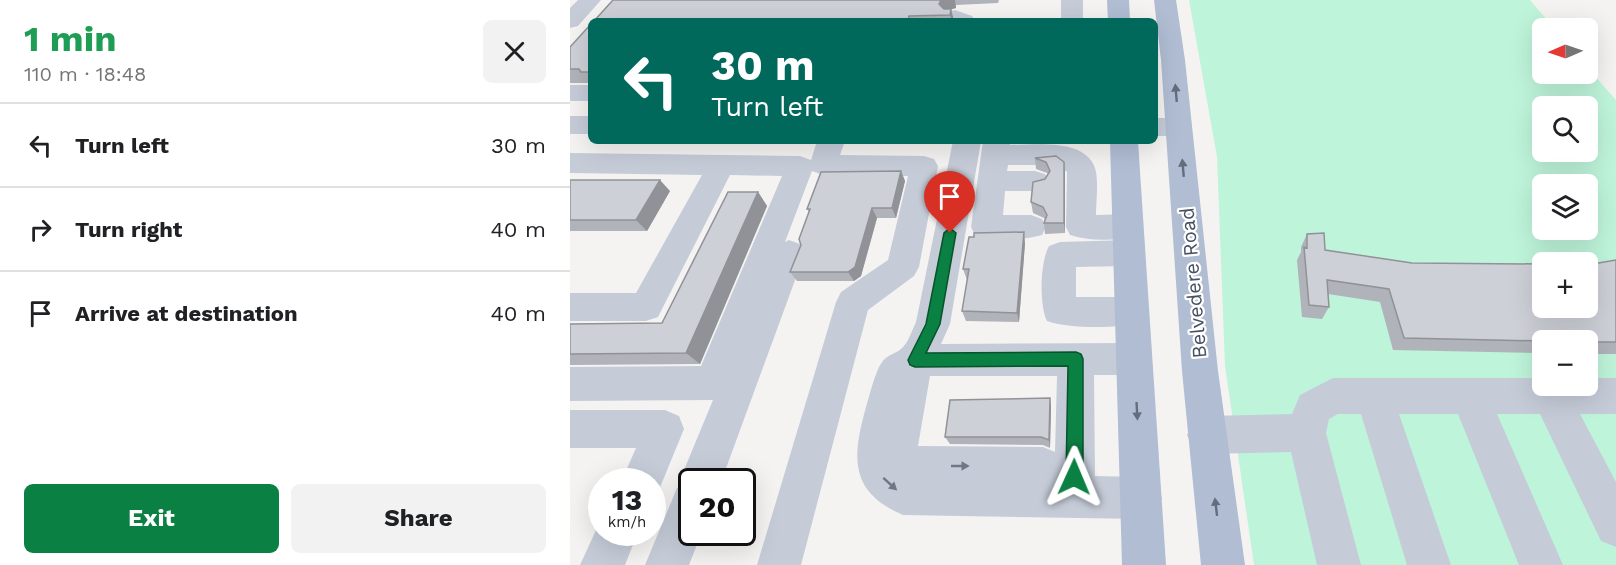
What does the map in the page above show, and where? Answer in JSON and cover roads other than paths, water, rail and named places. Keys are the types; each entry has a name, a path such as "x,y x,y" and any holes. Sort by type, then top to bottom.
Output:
{"main road":[{"path":"1118,0 1119,18"},
{"name":"Belvedere Road","path":"1165,0 1167,127 1223,565"},
{"path":"1124,154 1144,565"}],"street":[{"path":"580,30 590,0"},
{"path":"593,18 613,0"},
{"path":"1072,0 1072,18"},
{"path":"570,93 588,93"},
{"path":"570,125 588,125"},
{"path":"915,360 933,324 966,144"},
{"path":"570,163 645,152 722,165 800,166 712,383 570,384"},
{"path":"705,468 827,153 924,166 903,267 853,302 779,565"},
{"path":"995,162 1071,166 1124,154"},
{"path":"995,162 1036,175"},
{"path":"995,162 988,211 1032,219"},
{"path":"570,307 646,307 722,165"},
{"path":"1071,166 1073,219 1128,239"},
{"path":"1128,239 1060,255 1059,311 1132,311"},
{"path":"1074,497 1076,359"},
{"path":"1134,359 915,360 901,366 893,378 878,444 877,459 880,474 890,486 903,494 1141,498"},
{"path":"1339,565 1306,433 1313,408 1333,396 1532,395"},
{"path":"1374,396 1429,565"},
{"path":"1470,396 1541,565"},
{"path":"1551,396 1616,526"},
{"path":"1598,396 1616,396"},
{"path":"570,429 665,429 647,468"},
{"path":"1208,435 1306,433"},
{"path":"667,565 678,537"},
{"path":"602,565 611,546"}]}
